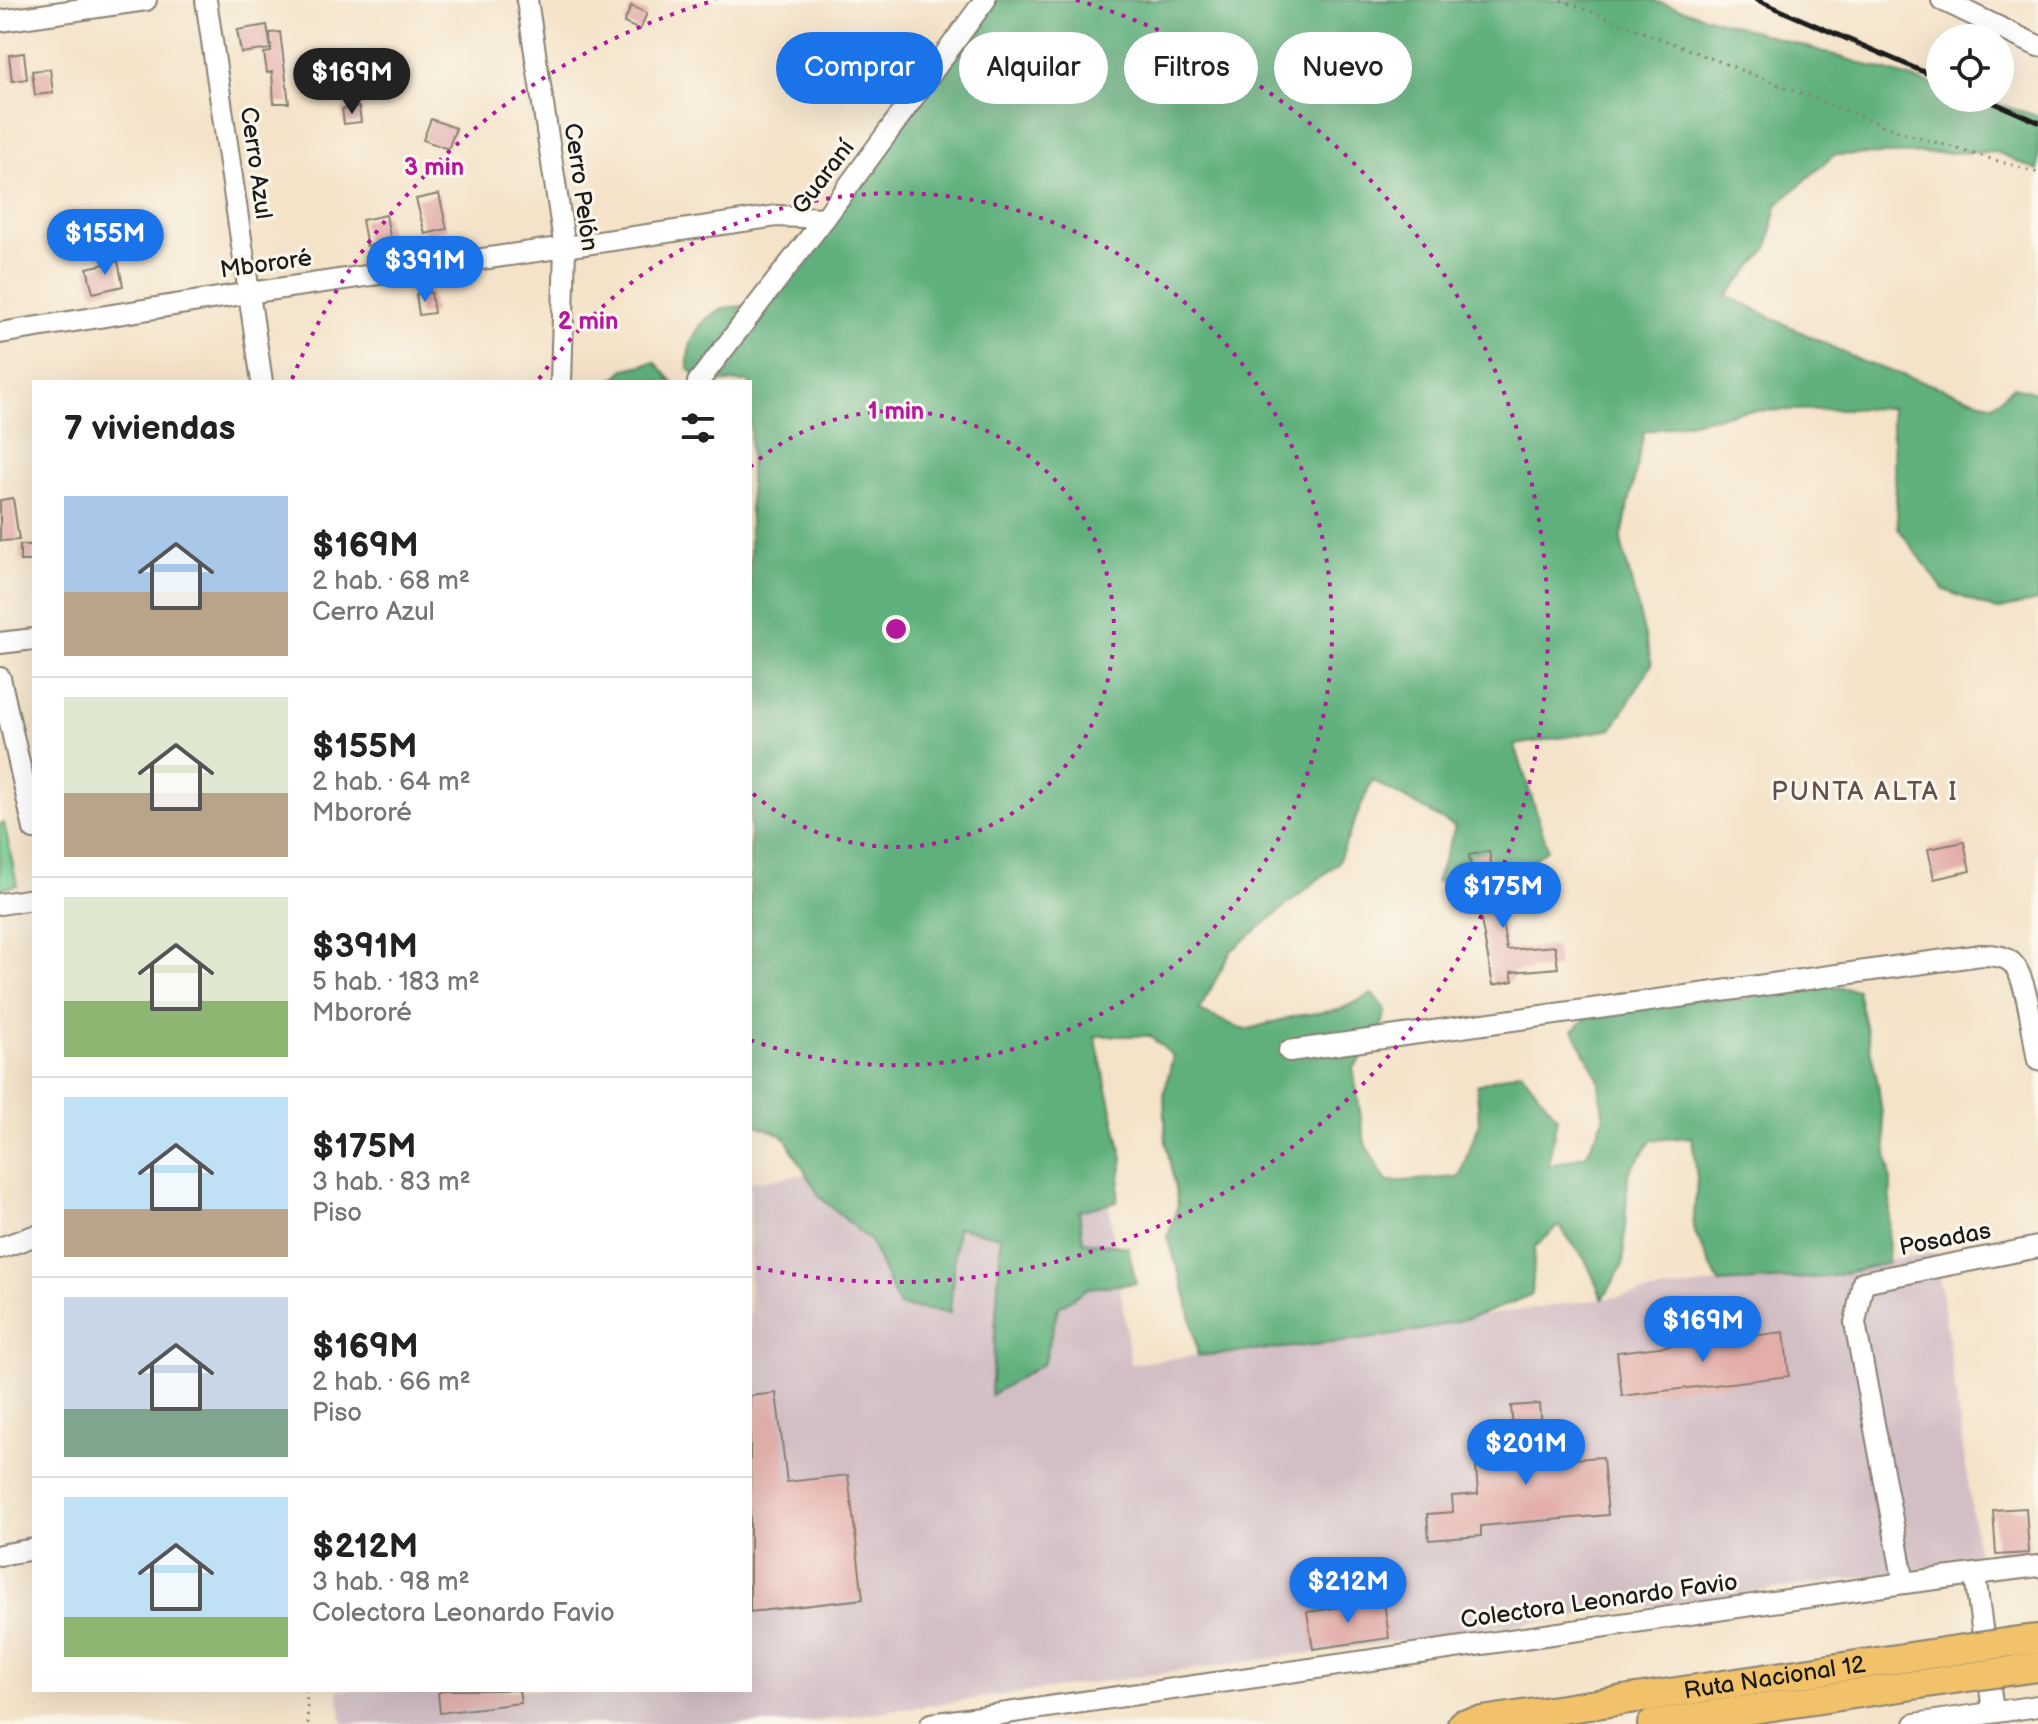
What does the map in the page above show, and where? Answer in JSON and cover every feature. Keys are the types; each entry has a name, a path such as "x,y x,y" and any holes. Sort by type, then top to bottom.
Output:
{"highway":[{"name":"Ruta Nacional 12","path":"1652,1724 1952,1665 2025,1640"},
{"name":"Ruta Nacional 12","path":"1462,1724 1952,1665 2027,1669"}],"street":[{"path":"0,21 146,0"},
{"name":"Cerro Azul","path":"206,0 262,380"},
{"name":"Cerro Pelón","path":"527,0 565,248 561,380"},
{"name":"Guaraní","path":"700,380 825,218 985,0"},
{"path":"1942,0 2038,46"},
{"name":"Mbororé","path":"0,333 249,293 777,216 825,218"},
{"path":"0,643 32,639"},
{"path":"0,678 32,820"},
{"path":"0,904 32,899"},
{"path":"1289,1051 1997,955 2011,962 2021,975 2038,1060"},
{"path":"0,1248 32,1237"},
{"name":"Posadas","path":"1904,1583 1855,1323 1863,1282 2038,1247"},
{"path":"0,1555 32,1549"},
{"name":"Colectora Leonardo Favio","path":"931,1724 2038,1566"},
{"path":"1975,1575 1993,1711"},
{"path":"1915,1724 2038,1706"}],"path":[{"path":"1561,0 1898,131 2038,173"},
{"path":"306,1692 308,1724"}],"shaded area":[{"path":"1099,1134 1131,1364 1936,1253 1979,1561 793,1724 343,1724 338,1692 752,1692 752,1182"}],"green space":[{"path":"997,0 1651,0 1926,83 1926,112 2014,112 2014,109 2038,116 2038,171 1997,152 1834,155 1777,205 1768,248 1727,296 1863,362 1993,405 2014,386 2038,394 2038,601 1996,610 1944,590 1898,528 1891,408 1744,411 1644,432 1621,541 1652,664 1612,729 1515,745 1548,849 1506,879 1436,882 1455,827 1372,780 1337,864 1231,951 1199,1011 1245,1030 1295,1016 1339,1010 1372,994 1386,1010 1378,1041 1353,1068 1365,1143 1387,1182 1459,1177 1479,1124 1477,1085 1521,1071 1557,1117 1548,1166 1586,1155 1604,1119 1598,1078 1573,1030 1617,993 1744,1000 1775,979 1857,990 1878,1084 1891,1183 1888,1263 1829,1277 1719,1283 1693,1229 1697,1179 1692,1137 1652,1140 1628,1173 1623,1265 1603,1299 1586,1261 1559,1226 1535,1247 1532,1294 1493,1310 1452,1323 1368,1339 1198,1356 1187,1299 1168,1237 1178,1204 1166,1143 1164,1094 1173,1056 1150,1036 1095,1036 1123,1158 1117,1202 1079,1211 1083,1241 1128,1247 1136,1283 1088,1288 1058,1308 1044,1363 991,1395 1001,1237 957,1227 950,1313 899,1306 870,1241 820,1197 784,1136 752,1123 752,380 696,380 698,377 688,368 692,341 707,319 726,308 750,306 877,160 919,104 943,104 943,72 959,51 959,104 1108,104 1108,32 973,32"},
{"path":"655,362 671,380 613,380 625,369"},
{"path":"4,823 17,885 0,889 0,824"}],"building":[{"path":"631,6 647,13 640,30 624,23"},
{"path":"267,25 271,49 241,53 237,30"},
{"path":"280,32 289,103 274,103 272,72 267,73 264,53 271,52 270,33"},
{"path":"24,53 27,79 12,81 9,55"},
{"path":"50,69 53,93 35,95 32,71"},
{"path":"359,107 361,122 344,124 342,109"},
{"path":"431,119 456,128 448,149 423,140"},
{"path":"439,194 447,229 425,234 416,199"},
{"path":"386,215 391,241 367,246 362,220"},
{"path":"118,261 123,286 93,293 87,268"},
{"path":"431,292 434,313 419,315 416,294"},
{"path":"13,498 19,540 0,541 0,500"},
{"path":"20,545 32,545 32,561 20,561"},
{"path":"1964,842 1970,871 1934,879 1928,849"},
{"path":"1489,851 1507,950 1555,946 1558,968 1511,972 1513,981 1493,985 1469,855"},
{"path":"1540,870 1548,900 1531,905 1522,876"},
{"path":"1784,1332 1789,1376 1622,1396 1617,1352"},
{"path":"776,1393 787,1482 848,1475 863,1599 752,1612 752,1396"},
{"path":"1539,1404 1544,1461 1603,1457 1608,1515 1481,1526 1481,1536 1429,1540 1427,1514 1453,1512 1452,1496 1478,1494 1476,1467 1516,1464 1511,1406"},
{"path":"2026,1508 2029,1553 1996,1555 1993,1510"},
{"path":"1384,1601 1389,1638 1313,1649 1307,1612"},
{"path":"519,1692 521,1703 440,1713 438,1693"}],"railway":[{"path":"1757,0 1926,73"},
{"path":"2014,112 2038,122"}],"district":[{"name":"PUNTA ALTA I","path":"1865,792"}]}
